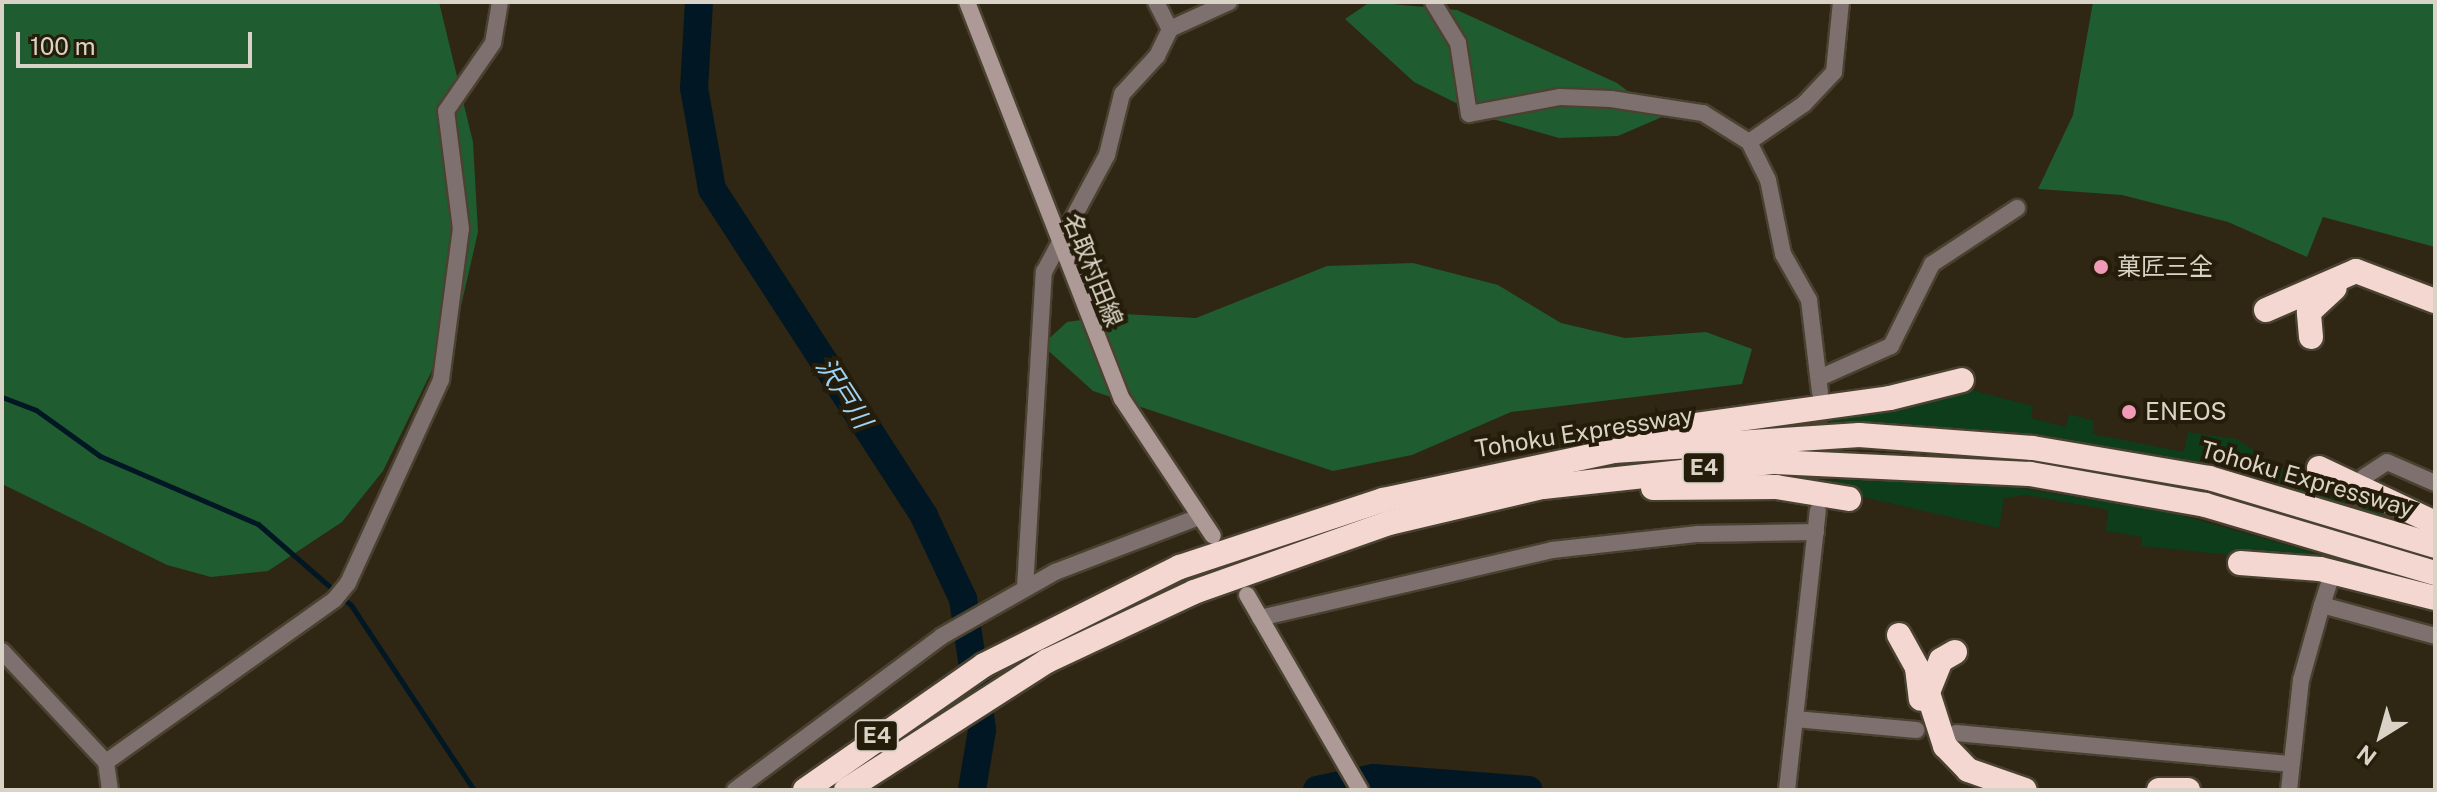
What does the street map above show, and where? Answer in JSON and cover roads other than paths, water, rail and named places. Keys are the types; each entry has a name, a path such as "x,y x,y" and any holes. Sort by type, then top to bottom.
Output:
{"highway":[{"path":"2266,310 2335,274 2356,271 2435,301"},
{"path":"2311,337 2309,312 2342,285 2367,283 2435,310"},
{"path":"1386,512 1449,472 1546,450 1890,398 1962,380"},
{"name":"Tohoku Expressway","path":"805,790 952,685 999,657 1180,567 1613,451 1859,435 2033,448 2180,472 2435,546"},
{"name":"Tohoku Expressway","path":"846,790 1001,689 1194,592 1386,512 1543,487 1693,468 1933,466 2148,493 2435,573"},
{"path":"2319,468 2435,523"},
{"path":"1386,512 1449,522 1664,487 1776,487 1849,499"},
{"path":"2240,563 2320,569 2435,598"},
{"path":"1899,635 1917,668 1934,743 1946,763 1987,790"},
{"path":"1955,652 1941,660 1928,693 1945,746 1968,770 2025,790"},
{"path":"2159,790 2188,790"}],"main road":[{"name":"名取村田線","path":"967,2 1056,243 1122,399 1213,536"},
{"path":"1247,595 1360,790"}],"street":[{"path":"106,762 339,595 441,380 461,229 446,111 493,43 500,2"},
{"path":"1156,2 1170,29"},
{"path":"1025,588 1044,272 1056,243 1107,155 1122,94 1157,56 1170,29 1229,2"},
{"path":"1433,2 1458,43 1469,114 1560,97 1611,99 1718,118 1749,142 1768,180 1783,254 1809,300 1820,385 1891,346 1932,264 2017,208"},
{"path":"1749,142 1804,104 1834,72 1841,2"},
{"path":"2364,477 2376,462 2387,462 2435,483"},
{"path":"1787,790 1818,511"},
{"path":"735,790 942,636 986,610 1025,588 1199,517"},
{"path":"1260,618 1552,550 1698,534 1816,532"},
{"path":"2289,790 2301,680 2329,584"},
{"path":"2322,605 2435,636"},
{"path":"2,651 106,762 110,790"},
{"path":"1795,719 1917,730"},
{"path":"1956,733 2292,764"}],"waterway":[{"name":"沢戸川","path":"699,2 694,88 712,189 924,516 963,599 982,730 972,790"},
{"path":"2,397 36,410 100,456 258,524 351,605 474,790"},
{"path":"1317,790 1374,778 1529,790"}],"tunnel":[{"path":"1818,503 1820,398"},
{"path":"2331,578 2363,479"}],"place":[{"name":"菓匠三全","path":"2101,267"},
{"name":"ENEOS","path":"2129,412"}]}
